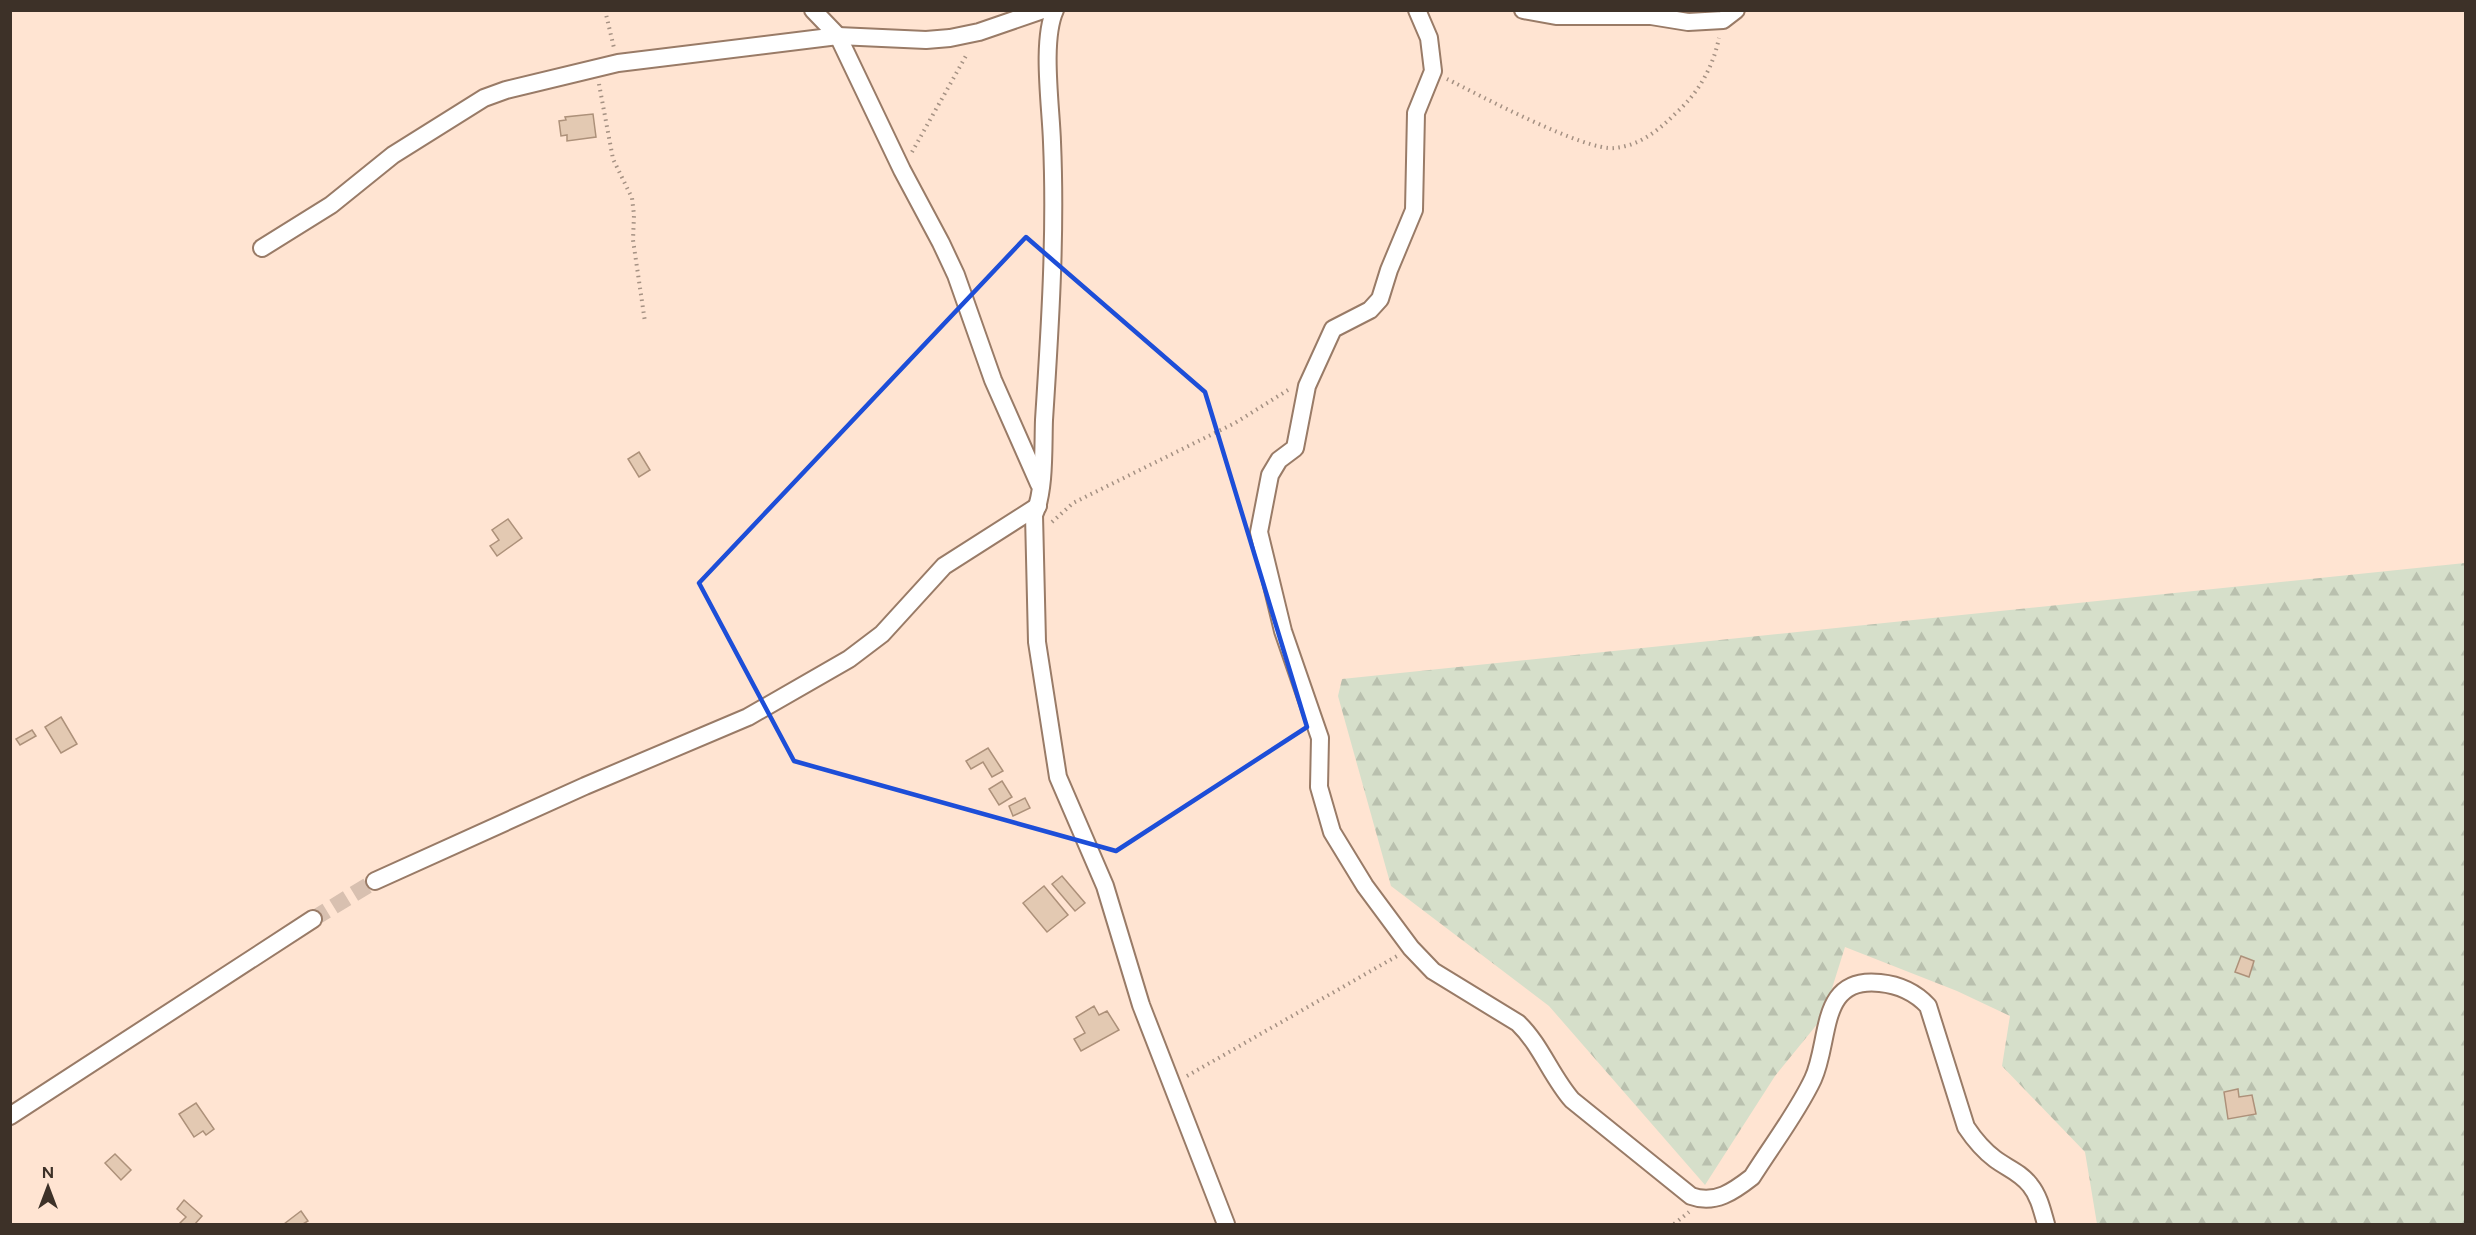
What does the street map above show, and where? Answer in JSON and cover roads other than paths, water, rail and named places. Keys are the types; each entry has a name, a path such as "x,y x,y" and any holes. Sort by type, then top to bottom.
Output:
{"street":[{"path":"813,10 838,36 902,170 956,275 993,380 1040,485"},
{"path":"262,248 331,205 393,155 484,98 595,67 618,63 838,36 926,40 979,32 1043,10"},
{"path":"1055,10 1048,42 1053,151 1051,316 1040,485 1038,506 1034,515 1037,642 1055,764 1064,793 1105,886 1141,1005 1226,1224"},
{"path":"1417,10 1429,38 1433,71 1416,113 1414,210 1389,270 1380,299 1370,310 1333,329 1311,375 1295,448 1273,467 1259,532 1283,631 1320,738 1319,787 1332,832 1365,886 1411,948 1433,971 1518,1023 1529,1033 1572,1100 1686,1192 1703,1200 1723,1196 1752,1177 1812,1080 1833,1002 1856,984 1870,982 1906,989 1917,994 1928,1006 1966,1127 1976,1142 1994,1159 2019,1174 2030,1185 2040,1202 2046,1224"},
{"path":"1523,10 1556,16 1651,16 1688,22 1730,15"},
{"path":"375,881 585,786 748,717 849,659 882,634 944,566 1038,506"},
{"path":"10,1116 313,919"}],"tunnel":[{"path":"313,919 375,881"}]}
